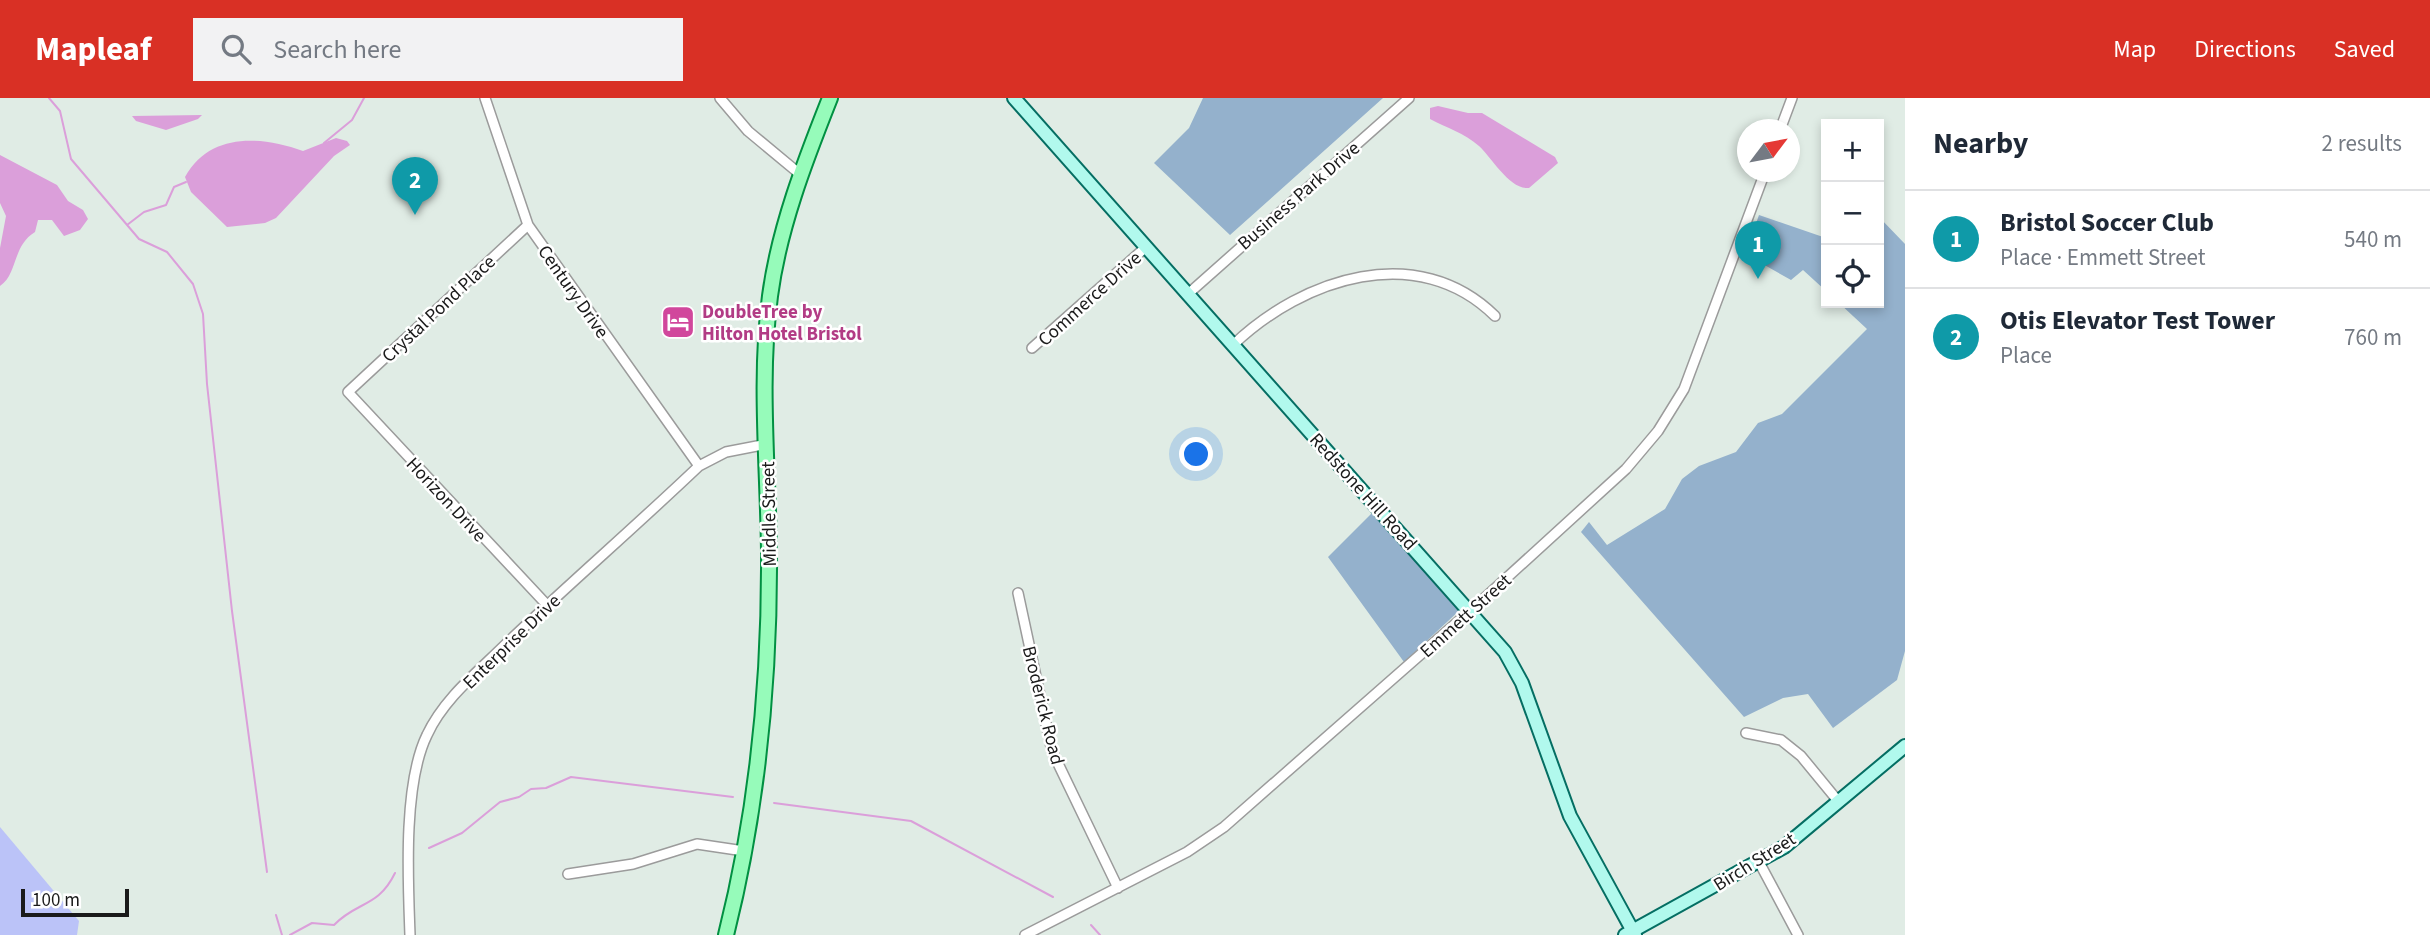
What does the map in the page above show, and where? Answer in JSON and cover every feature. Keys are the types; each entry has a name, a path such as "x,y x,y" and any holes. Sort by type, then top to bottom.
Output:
{"main road":[{"name":"Middle Street","path":"726,935 759,767 765,692 769,595 766,444 769,297 785,226 830,98"},
{"name":"Redstone Hill Road","path":"1014,98 1471,611 1514,666 1574,825 1631,934"},
{"name":"Birch Street","path":"1631,934 1784,847 1905,746"}],"street":[{"name":"Century Drive","path":"485,98 528,225 699,466"},
{"path":"720,98 748,131 801,175"},
{"name":"Business Park Drive","path":"1188,293 1409,98"},
{"path":"1784,119 1792,98"},
{"name":"Emmett Street","path":"1025,935 1193,849 1224,827 1471,611 1626,469 1658,431 1686,385 1761,182"},
{"name":"Crystal Pond Place","path":"348,392 528,225"},
{"name":"Commerce Drive","path":"1032,348 1146,247"},
{"path":"1233,345 1270,313 1297,297 1350,279 1385,274 1440,279 1475,295 1495,316"},
{"name":"Horizon Drive","path":"348,392 547,605"},
{"name":"Enterprise Drive","path":"410,935 411,805 415,768 426,735 443,707 547,605 699,466 726,452 766,444"},
{"name":"Broderick Road","path":"1018,593 1052,751 1065,784 1118,888"},
{"path":"1746,733 1780,740 1801,756 1838,801"},
{"path":"568,874 633,864 697,844 744,851"},
{"path":"1759,862 1798,935"}],"shaded area":[{"path":"1203,98 1383,98 1230,235 1154,163 1189,128"},
{"path":"1438,106 1468,113 1482,113 1555,157 1558,163 1529,188 1515,184 1473,141 1430,119 1430,108"},
{"path":"202,115 198,119 166,130 136,121 132,116"},
{"path":"336,138 347,141 350,145 334,156 276,218 265,223 227,227 191,192 185,177 196,162 222,145 238,141 270,142 303,151"},
{"path":"0,155 57,185 68,201 83,210 88,219 80,230 64,236 52,220 38,220 35,232 22,245 10,274 0,286 0,248 6,216 0,203"},
{"path":"1759,215 1821,236 1821,286 1803,270 1791,280 1745,254"},
{"path":"1884,222 1905,244 1905,651 1897,680 1833,728 1808,694 1783,698 1744,717 1581,532 1589,522 1607,545 1665,509 1682,479 1699,466 1736,452 1758,423 1782,414 1867,329 1844,308 1884,308"},
{"path":"1373,512 1461,609 1404,662 1328,557"},
{"path":"0,827 79,921 77,935 0,935"}],"waterway":[{"path":"49,98 60,111 71,159 139,239 167,252 193,284 203,314 207,384 232,611 267,872"},
{"path":"324,143 352,120 364,98"},
{"path":"127,225 144,212 166,205 174,187 186,182"},
{"path":"429,848 462,833 500,802 571,777 733,797"},
{"path":"774,803 911,821 1053,897"},
{"path":"290,935 312,923 334,925 382,893 395,873"},
{"path":"276,915 282,935"},
{"path":"1091,925 1100,935"}],"place":[{"name":"Otis Elevator Test Tower","path":"415,215"},
{"name":"Bristol Soccer Club","path":"1758,279"},
{"name":"DoubleTree by Hilton Hotel Bristol","path":"678,322"}]}
